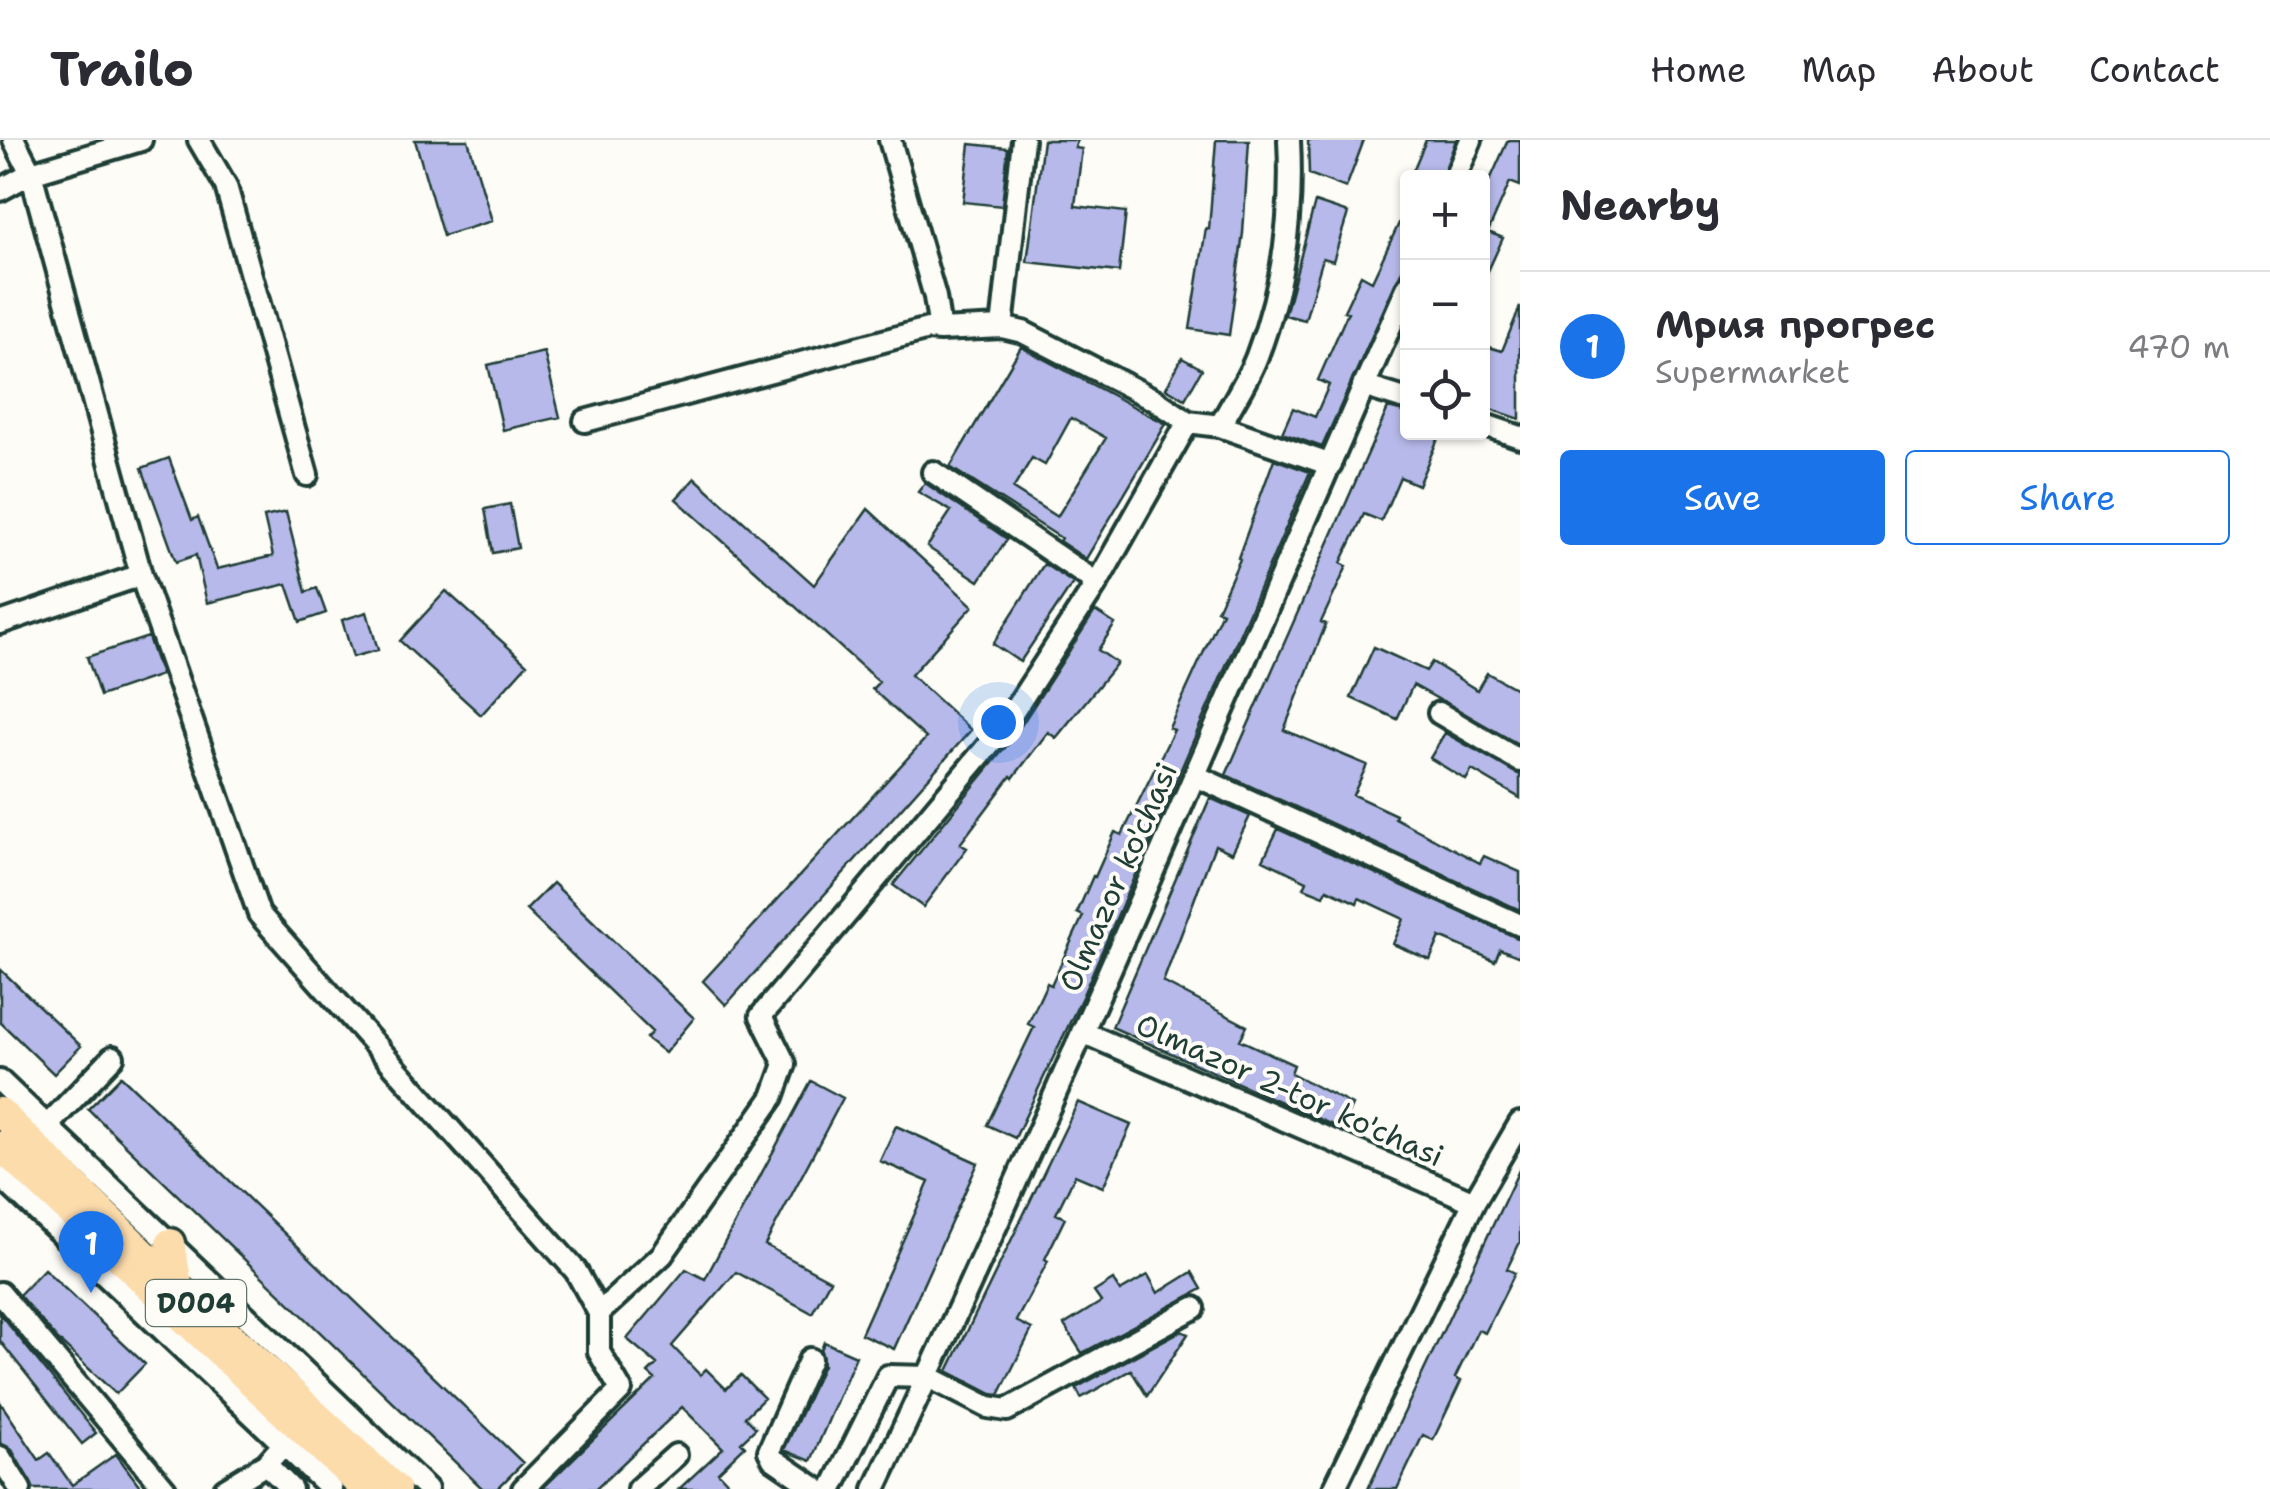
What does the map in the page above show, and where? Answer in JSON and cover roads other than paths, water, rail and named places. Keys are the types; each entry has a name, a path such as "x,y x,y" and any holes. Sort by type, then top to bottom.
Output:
{"main road":[{"name":"D004","path":"0,1112 180,1288 396,1489"},
{"name":"D004","path":"0,1146 350,1485"},
{"path":"170,1242 180,1288"}],"street":[{"path":"14,140 31,173 141,574 259,914 576,1270 599,1312 599,1352 621,1390 523,1489"},
{"path":"0,190 31,173 141,140"},
{"path":"198,140 226,186 306,475"},
{"path":"890,140 940,330"},
{"path":"1002,327 1024,140"},
{"path":"1220,426 1256,358 1278,287 1292,199 1289,140"},
{"path":"1459,170 1472,140"},
{"name":"Olmazor ko'chasi","path":"878,1488 1196,776 1400,304"},
{"path":"584,421 928,329 1002,327 1023,332 1155,400 1188,422 1220,426 1331,465"},
{"path":"1363,386 1400,398"},
{"path":"599,1312 662,1255 773,1097 785,1064 761,1016 1002,728 1097,583 1188,422"},
{"path":"1490,427 1520,436"},
{"path":"933,472 1097,583"},
{"path":"0,624 141,574"},
{"path":"1440,713 1520,761"},
{"path":"1196,776 1520,925"},
{"name":"Olmazor 2-tor ko'chasi","path":"1082,1032 1474,1202"},
{"path":"48,1125 112,1057"},
{"path":"0,1081 427,1489"},
{"path":"1334,1489 1474,1202 1520,1123"},
{"path":"0,1176 283,1445 350,1485"},
{"path":"0,1292 165,1489"},
{"path":"832,1489 888,1376 928,1377 988,1407 1007,1410 1194,1308"},
{"path":"810,1360 769,1450 772,1458 817,1489"},
{"path":"225,1489 266,1464 283,1445"},
{"path":"638,1489 676,1455"},
{"path":"0,1457 20,1489"},
{"path":"266,1464 291,1489"}],"place":[{"name":"Мрия прогрес","path":"91,1293"}]}
